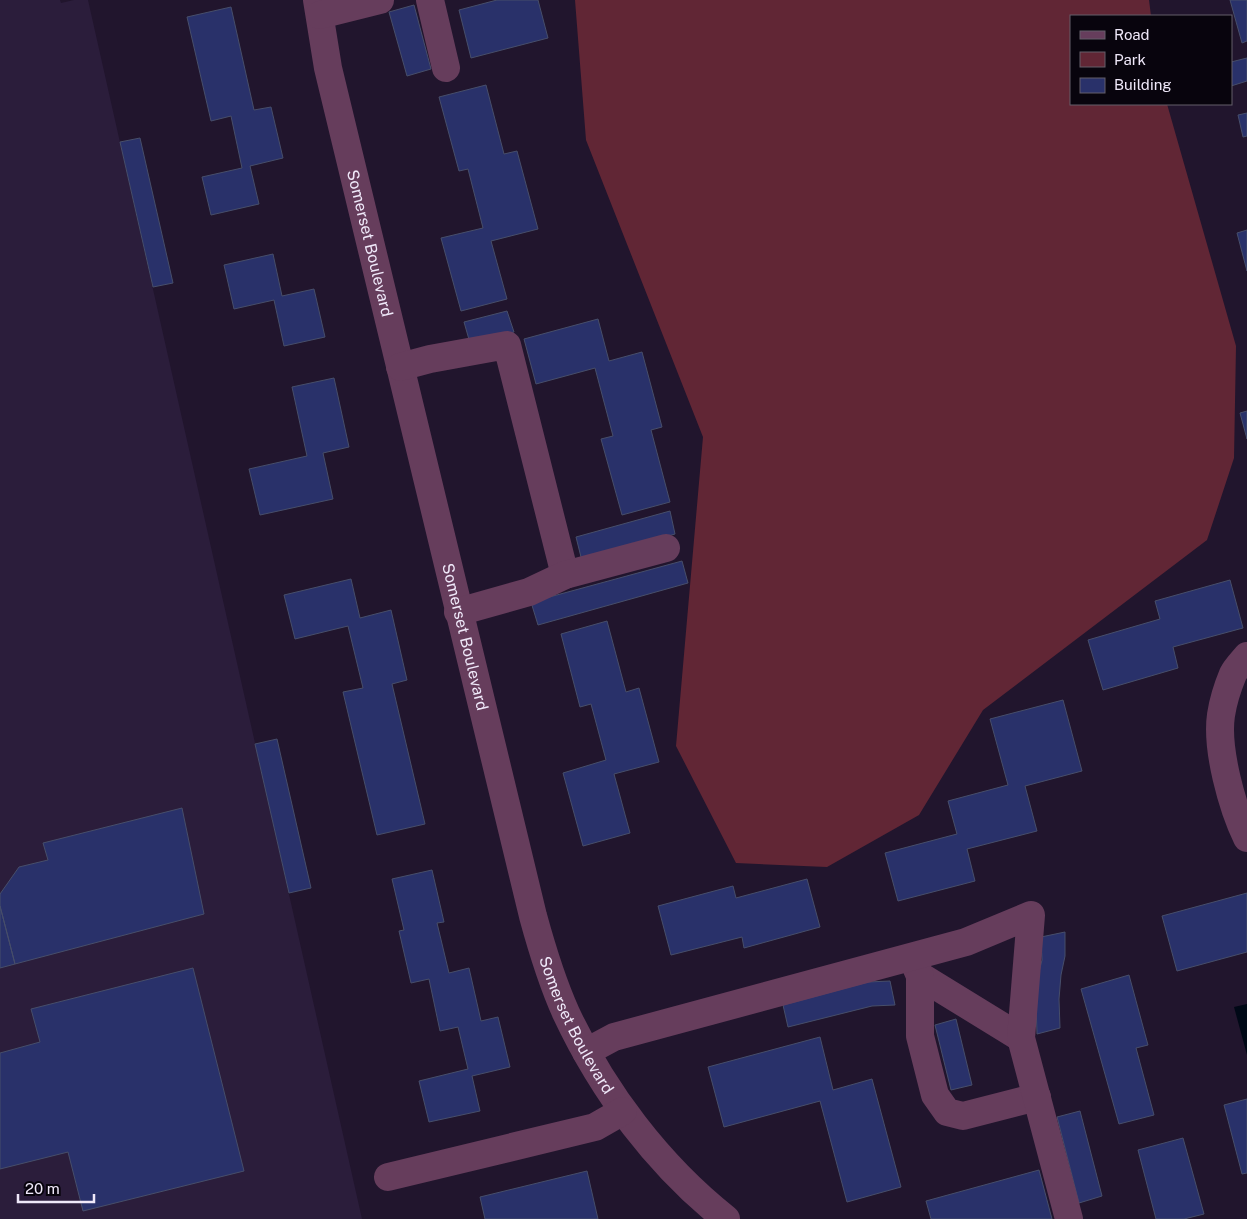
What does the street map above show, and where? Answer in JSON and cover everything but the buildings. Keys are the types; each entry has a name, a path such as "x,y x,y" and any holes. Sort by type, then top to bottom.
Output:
{"street":[{"path":"319,8 380,0"},
{"path":"430,0 446,68"},
{"name":"Somerset Boulevard","path":"319,8 328,68 458,612 546,962 566,1012 586,1052 623,1111 682,1180 726,1219"},
{"path":"400,367 430,359 507,345 565,575"},
{"path":"458,612 529,592 565,575 666,548"},
{"path":"1247,656 1233,673 1221,715 1221,742 1226,770 1234,805 1247,838"},
{"path":"586,1052 614,1037 916,967 966,942 1031,915 1021,1038 1069,1219"},
{"path":"916,967 1021,1038"},
{"path":"916,967 920,1036 935,1095 947,1112 963,1116 1036,1096"},
{"path":"388,1177 595,1126 623,1111"}],"shaded area":[{"path":"0,0 60,0 61,3 74,0 88,0 362,1219 0,1219"},
{"path":"1247,1004 1247,1055 1234,1007"}],"green space":[{"path":"575,0 1149,0 1151,15 1070,15 1070,105 1167,105 1236,346 1234,458 1207,540 983,710 919,815 827,867 736,863 676,746 703,437 586,140"}]}
